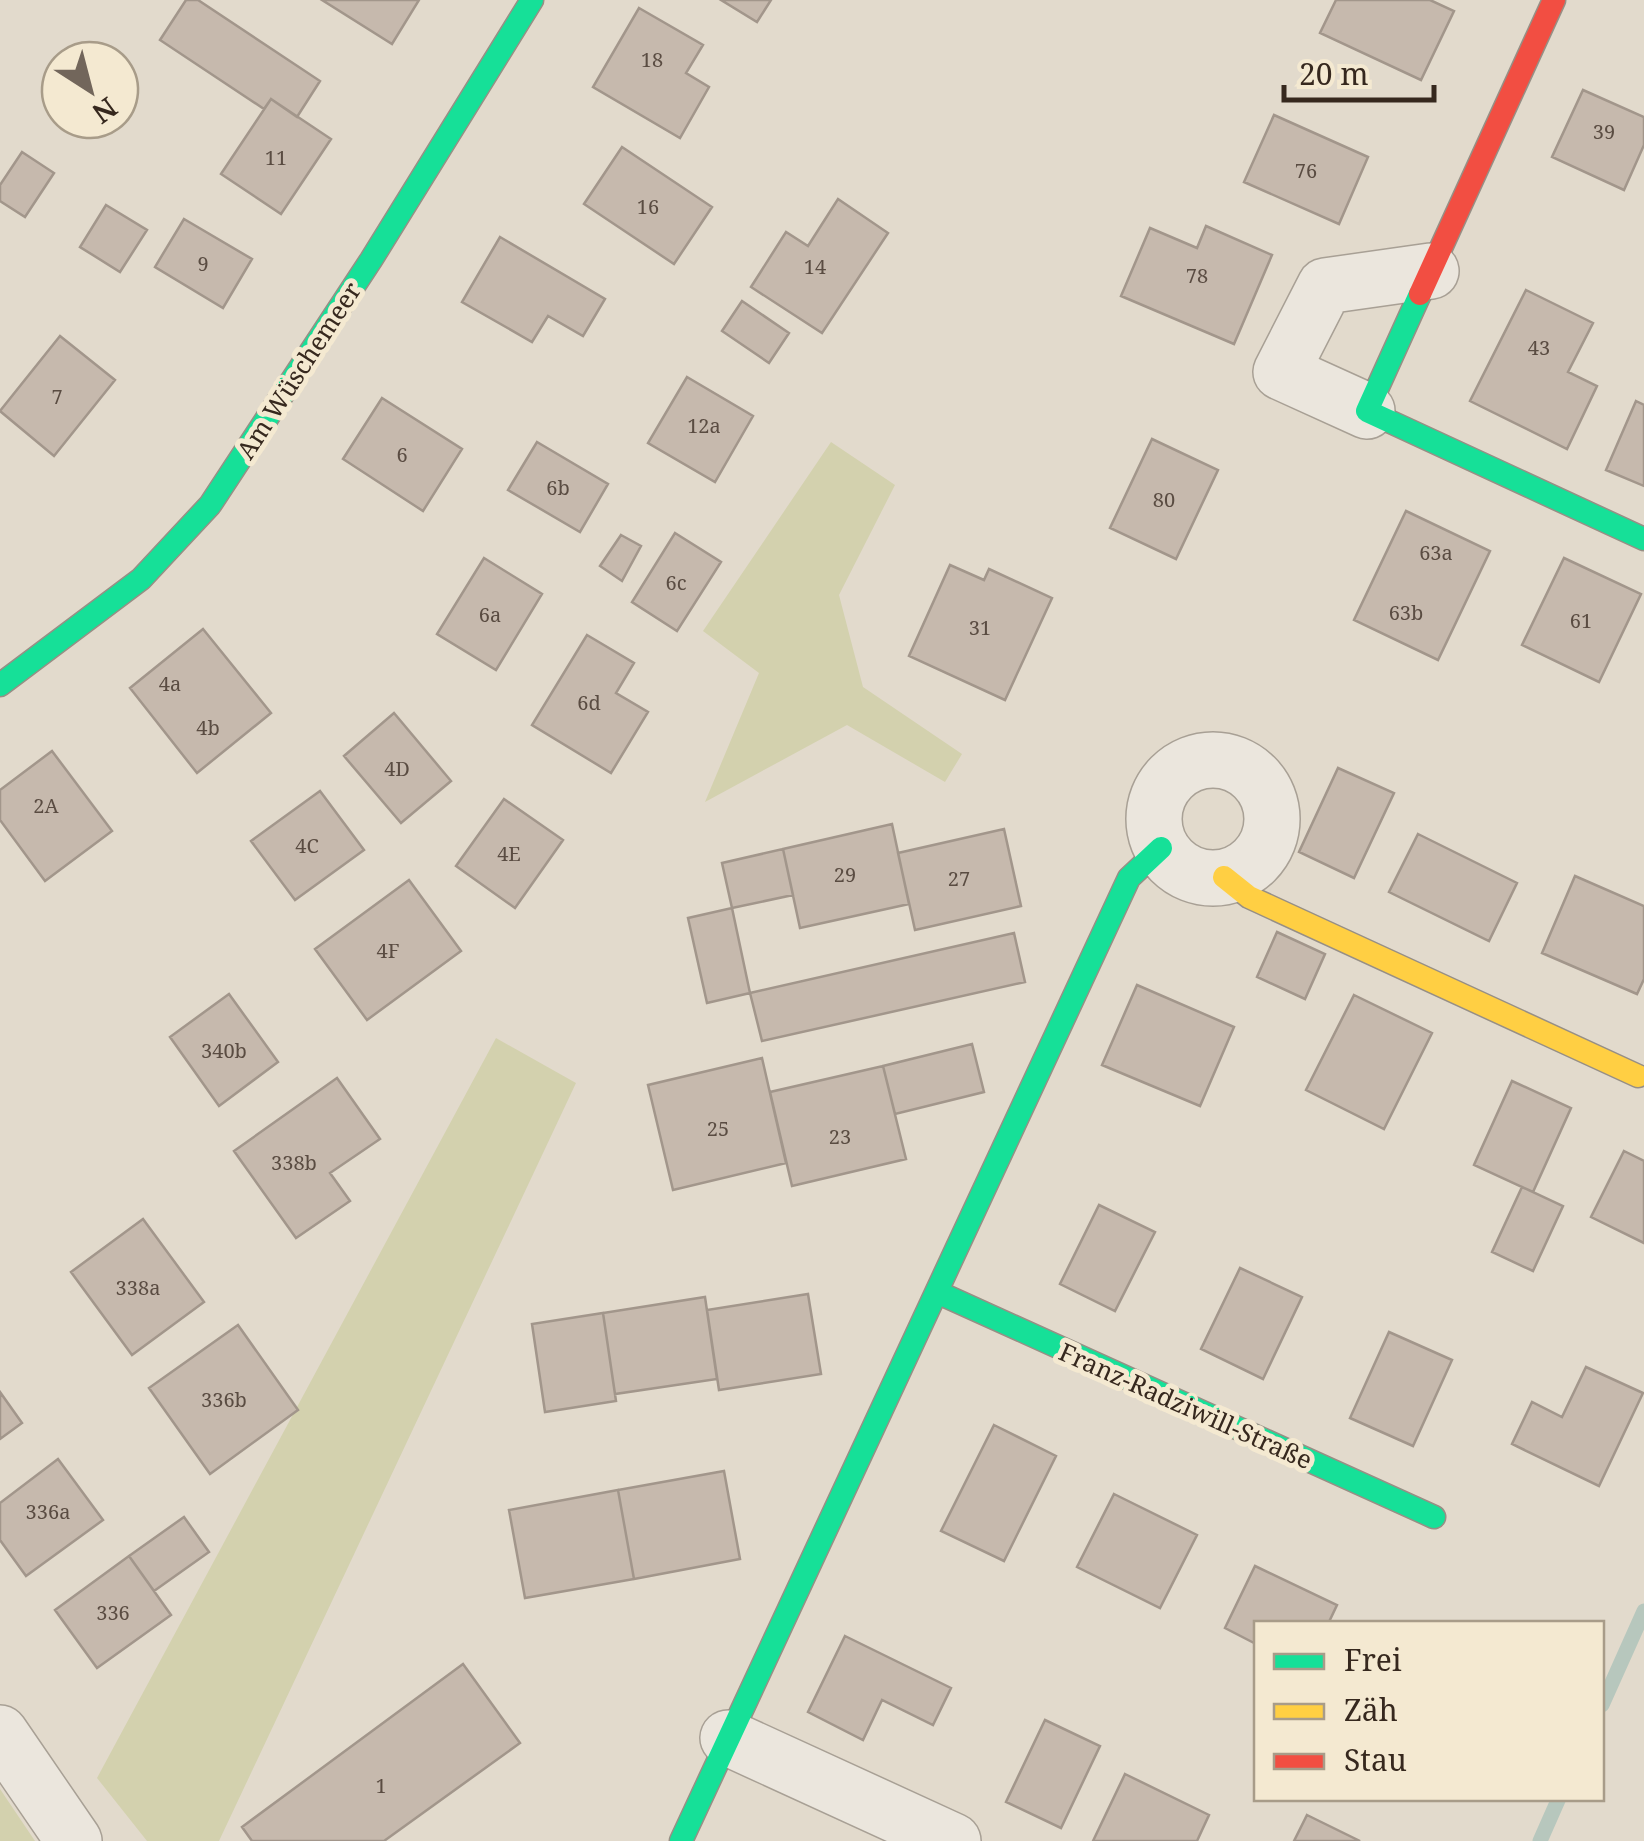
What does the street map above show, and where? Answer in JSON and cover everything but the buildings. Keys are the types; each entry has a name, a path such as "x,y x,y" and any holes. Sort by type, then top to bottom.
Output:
{"street":[{"name":"Am Wüschemeer","path":"0,685 141,580 210,505 371,260 532,0"},
{"path":"1367,411 1554,0"},
{"path":"1431,271 1324,286 1281,372 1644,539"},
{"path":"1224,877 1257,860 1272,826 1265,788 1234,762 1193,762 1162,788 1154,828 1161,848 1188,872 1224,877 1249,897 1638,1076"},
{"path":"681,1841 1129,878 1161,848"},
{"name":"Franz-Radziwill-Straße","path":"939,1293 1434,1518"},
{"path":"0,1733 74,1841"},
{"path":"728,1738 953,1841"}],"shaded area":[{"path":"831,442 895,485 839,595 863,687 962,754 945,782 847,725 705,802 759,673 703,631"},
{"path":"496,1038 576,1083 219,1841 147,1841 97,1778"},
{"path":"0,1789 35,1841 0,1841"}],"waterway":[{"path":"1604,1701 1644,1611"},
{"path":"1540,1841 1558,1801"}],"traffic: fast":[{"path":"0,685 141,579 210,505 371,260 532,0"},
{"path":"1420,294 1367,411 1644,539"},
{"path":"681,1841 1129,878 1161,848"},
{"path":"939,1293 1434,1517"}],"traffic: slow":[{"path":"1224,877 1249,897 1638,1076"}],"traffic: jam":[{"path":"1420,294 1554,0"}]}
